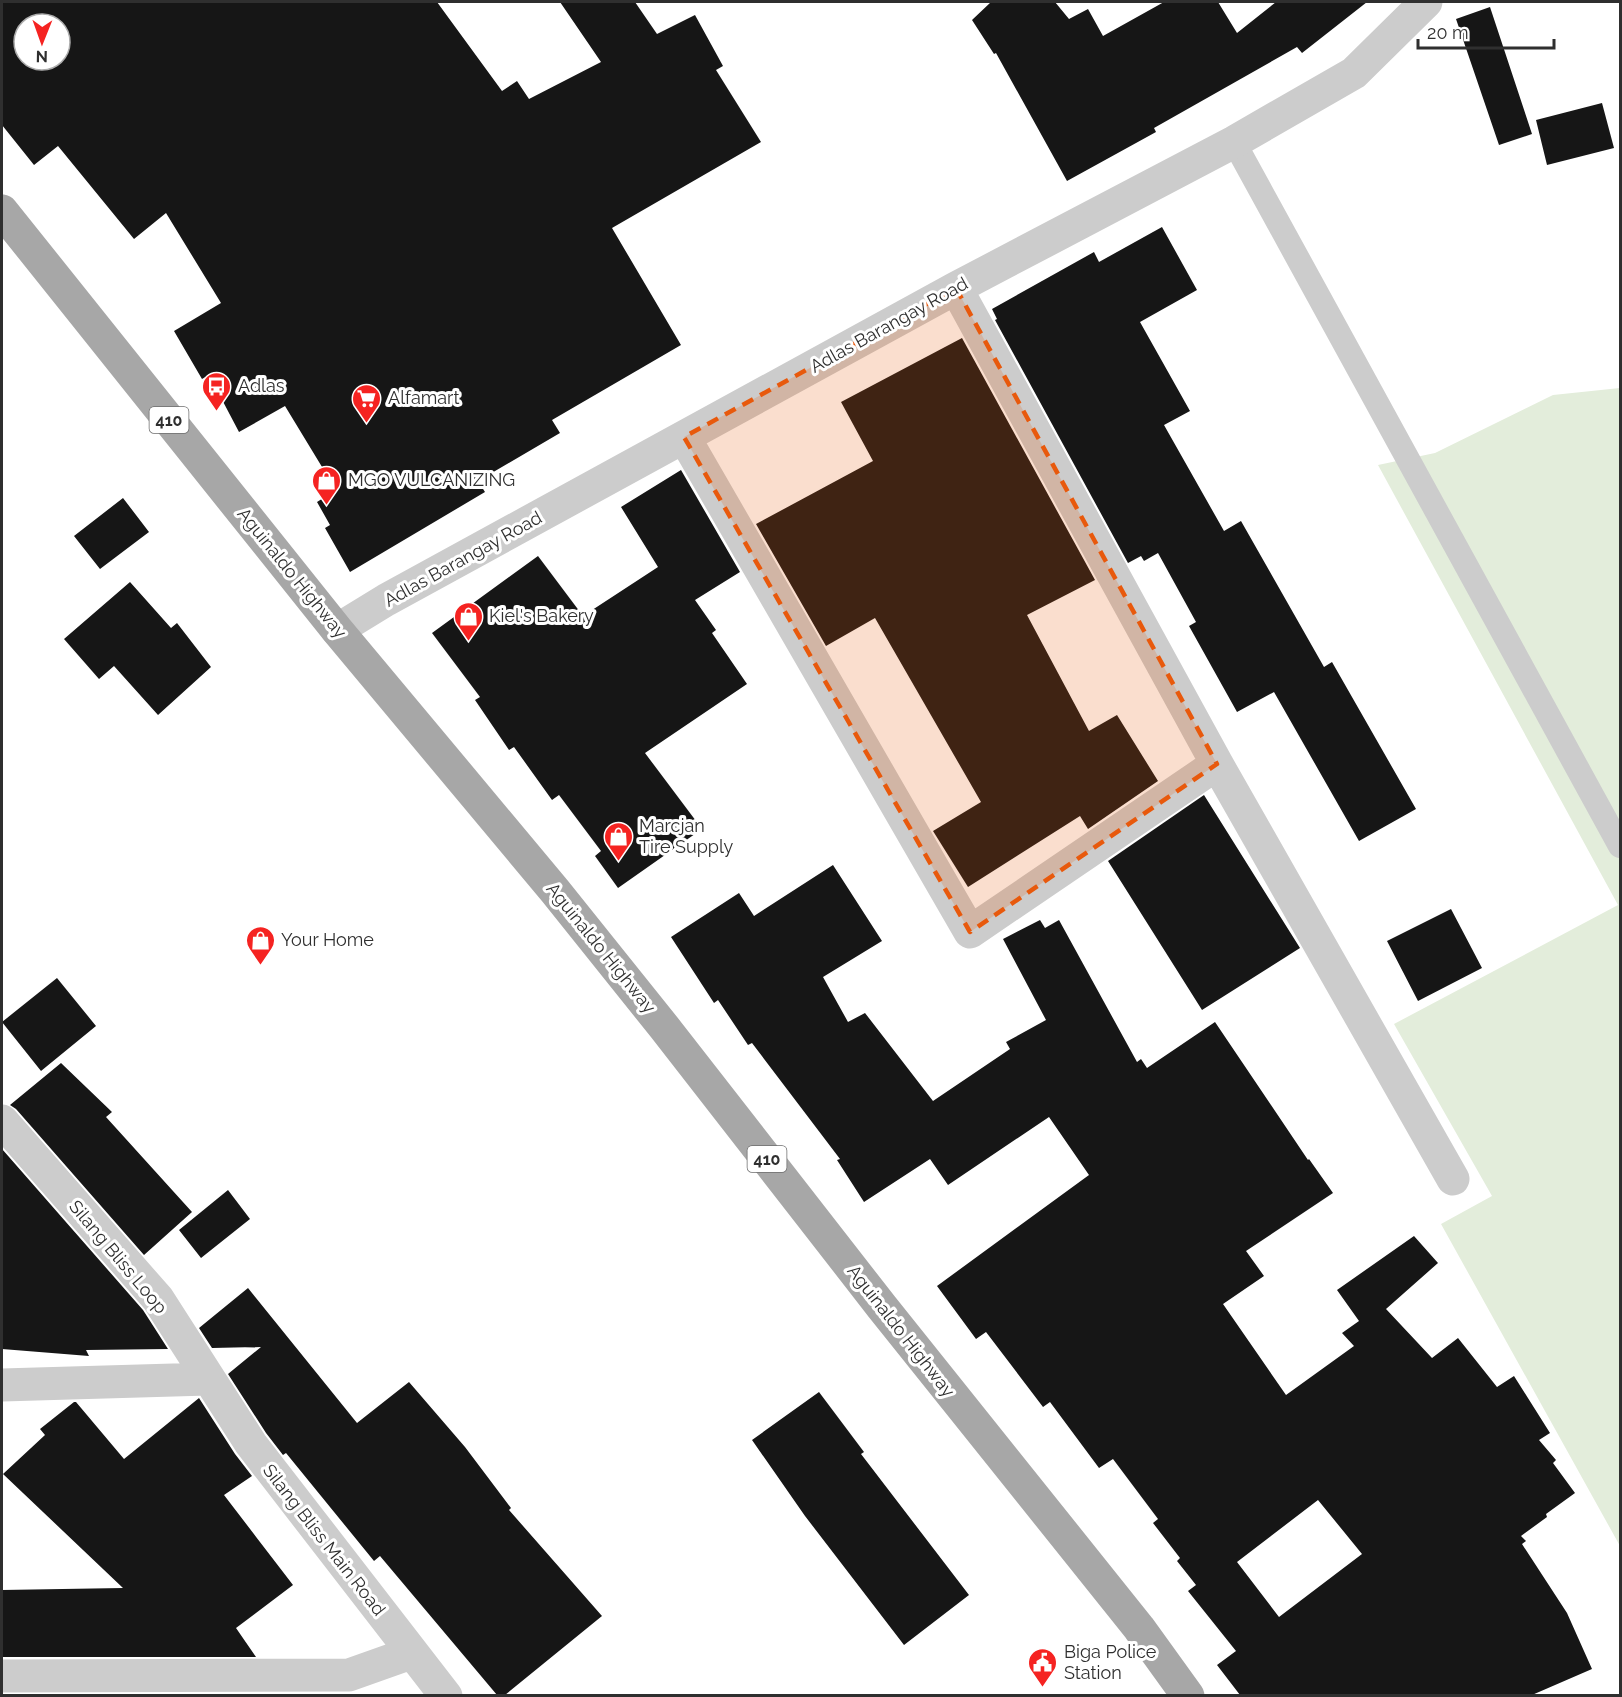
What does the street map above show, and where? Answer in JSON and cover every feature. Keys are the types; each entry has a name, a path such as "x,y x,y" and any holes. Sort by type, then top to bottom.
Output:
{"main road":[{"name":"Aguinaldo Highway","path":"2,211 337,630 577,918 889,1316 1139,1628 1188,1695"}],"street":[{"name":"Adlas Barangay Road","path":"337,630 956,288 1234,142 1354,74 1426,2"},
{"path":"956,288 1217,764 1453,1179"},
{"path":"684,437 970,932 1217,764"},
{"name":"Silang Bliss Loop","path":"2,1121 158,1299 208,1379"},
{"path":"2,1385 208,1379"},
{"name":"Silang Bliss Main Road","path":"208,1379 251,1444 411,1653 446,1695"},
{"path":"2,1676 349,1675 411,1653"}],"lane":[{"path":"1234,142 1620,846"}],"highlighted area":[{"path":"956,288 1217,764 970,932 684,437"}],"green space":[{"path":"1620,388 1620,1546 1441,1224 1492,1196 1394,1024 1618,905 1378,465 1435,453 1553,395"}],"building":[{"path":"2,2 437,2 502,91 517,81 529,99 601,62 560,2 635,2 657,34 695,15 723,66 716,70 761,142 612,228 681,345 552,420 560,433 478,481 485,492 350,572 325,528 330,525 317,502 336,490 285,406 239,432 209,375 202,379 174,331 221,303 166,213 134,239 58,146 34,165 2,125"},
{"path":"991,2 1055,2 1069,19 1088,9 1103,36 1164,2 1218,2 1237,33 1276,2 1367,2 1302,53 1297,47 1154,128 1156,132 1067,181 996,53 994,54 972,20"},
{"path":"1490,7 1532,134 1499,145 1456,19"},
{"path":"1602,103 1614,148 1547,165 1536,120"},
{"path":"1162,227 1197,290 1140,322 1190,411 1164,425 1224,531 1241,521 1324,667 1332,662 1416,809 1359,841 1274,692 1237,712 1189,626 1196,622 1158,553 1144,561 1141,556 1128,563 995,320 997,319 992,309 1094,252 1099,262"},
{"path":"962,338 1095,580 1027,615 1089,731 1117,715 1158,781 1088,829 1080,816 968,887 933,831 981,802 875,618 826,646 756,524 873,461 841,402"},
{"path":"681,470 740,572 695,600 716,630 712,633 747,684 645,753 702,829 618,888 595,856 601,851 559,795 552,800 514,747 509,750 475,700 480,697 432,633 538,556 583,616 658,567 621,507"},
{"path":"123,498 149,532 100,569 74,536"},
{"path":"130,582 171,628 177,623 211,667 158,715 114,666 99,679 64,639"},
{"path":"1204,795 1300,948 1202,1010 1108,861"},
{"path":"833,865 882,941 823,977 848,1022 865,1013 933,1101 1010,1049 1006,1042 1046,1020 1003,939 1040,920 1045,928 1059,920 1137,1062 1141,1059 1147,1068 1215,1022 1308,1160 1333,1193 1246,1251 1264,1276 1223,1304 1286,1395 1354,1346 1342,1333 1359,1321 1337,1290 1414,1236 1438,1263 1386,1309 1432,1358 1458,1338 1497,1387 1514,1376 1550,1433 1539,1440 1556,1460 1553,1463 1575,1493 1521,1536 1526,1541 1522,1544 1567,1613 1592,1669 1532,1695 1240,1695 1217,1665 1236,1651 1188,1591 1196,1585 1177,1561 1180,1558 1153,1523 1158,1519 1113,1459 1099,1468 1050,1402 1043,1407 986,1332 976,1339 937,1286 1089,1175 1049,1117 948,1185 930,1159 864,1202 837,1160 840,1159 752,1043 748,1045 718,1000 714,1003 671,937 739,893 754,916","holes":["1318,1500 1362,1554 1279,1617 1237,1562"]},
{"path":"1451,909 1482,968 1418,1001 1387,941"},
{"path":"57,978 96,1026 41,1071 2,1022"},
{"path":"61,1063 112,1112 106,1117 192,1212 144,1255 16,1109 10,1105"},
{"path":"2,1149 143,1310 168,1349 86,1350 89,1356 2,1349"},
{"path":"228,1190 250,1219 201,1258 179,1230"},
{"path":"248,1288 357,1423 409,1382 465,1447 511,1508 509,1510 602,1616 505,1695 497,1695 380,1556 374,1561 286,1453 283,1455 266,1433 228,1374 261,1347 212,1348 199,1328"},
{"path":"819,1392 864,1452 861,1454 969,1595 904,1645 805,1516 752,1440"},
{"path":"199,1398 252,1476 224,1495 293,1585 236,1628 256,1657 2,1657 2,1590 123,1588 3,1474 45,1435 40,1429 74,1402 124,1459"},
{"path":"282,1694 283,1695 2,1695"}],"place":[{"name":"Adlas","path":"217,412"},
{"name":"Alfamart","path":"367,424"},
{"name":"MGO VULCANIZING","path":"327,506"},
{"name":"Kiel's Bakery","path":"468,642"},
{"name":"Marcjan Tire Supply","path":"618,862"},
{"name":"Your Home","path":"260,966"},
{"name":"Biga Police Station","path":"1043,1688"}]}
